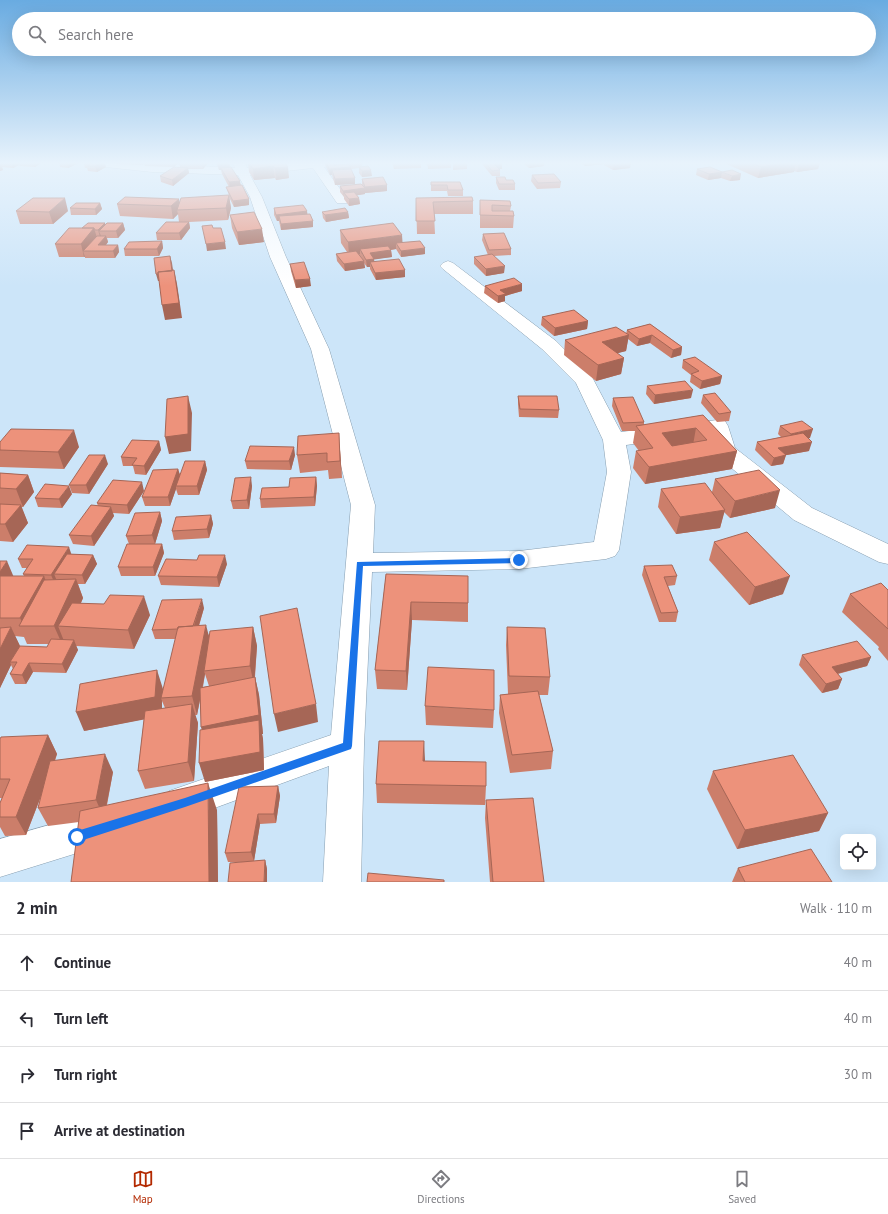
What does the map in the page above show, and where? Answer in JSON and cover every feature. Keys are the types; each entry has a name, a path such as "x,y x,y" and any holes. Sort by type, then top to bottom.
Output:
{"street":[{"path":"258,203 278,257 320,349 363,505 348,746 342,882"},
{"path":"360,564 519,560 606,550 619,472 614,440 585,381 549,345 448,266"},
{"path":"614,440 717,426 725,451 804,514 888,555"},
{"path":"0,858 145,815 348,746"}],"building":[{"path":"26,203 59,203 49,212 16,211"},
{"path":"76,203 100,203 95,209 70,208"},
{"path":"118,203 174,203 171,206 117,204"},
{"path":"179,203 227,203 226,208 177,210"},
{"path":"416,203 433,203 435,221 416,221"},
{"path":"480,203 510,203 511,206 492,205 492,211 513,211 514,216 480,215"},
{"path":"303,205 307,211 276,215 274,208"},
{"path":"345,208 348,212 325,215 322,212"},
{"path":"254,212 262,229 237,232 230,215"},
{"path":"310,214 313,221 281,224 279,216"},
{"path":"166,222 189,222 179,233 156,233"},
{"path":"88,223 105,223 98,230 95,230 94,228 82,228"},
{"path":"107,223 123,223 116,231 99,231"},
{"path":"393,223 402,235 348,242 340,230"},
{"path":"212,225 213,228 221,228 225,242 206,244 202,226"},
{"path":"69,228 94,228 81,244 55,244"},
{"path":"504,233 511,249 489,250 483,234"},
{"path":"97,236 106,236 98,245 118,245 113,251 83,251"},
{"path":"162,241 157,249 124,249 129,242"},
{"path":"420,241 425,248 401,251 396,243"},
{"path":"388,246 391,250 370,253 374,259 366,260 360,249"},
{"path":"356,251 364,261 344,264 336,254"},
{"path":"492,254 505,266 486,269 474,257"},
{"path":"170,256 172,271 158,272 158,274 156,274 154,258"},
{"path":"399,259 405,270 375,273 370,262"},
{"path":"304,262 310,279 295,280 290,264"},
{"path":"174,270 179,303 162,305 158,272"},
{"path":"514,278 522,284 500,290 506,294 498,296 485,286"},
{"path":"574,310 588,321 555,328 542,317"},
{"path":"650,324 682,347 673,350 652,335 639,339 627,330"},
{"path":"616,327 629,335 602,342 624,358 598,365 565,340"},
{"path":"695,357 722,376 702,381 691,374 699,371 683,360"},
{"path":"685,381 693,390 655,395 647,386"},
{"path":"715,393 731,412 719,414 703,395"},
{"path":"188,396 188,434 165,437 167,399"},
{"path":"518,396 557,396 559,410 520,409"},
{"path":"633,397 644,422 623,423 613,398"},
{"path":"703,415 737,451 649,467 636,451 653,448 636,426","holes":["696,428 707,440 672,446 662,433"]},
{"path":"802,421 813,429 791,434 780,426"},
{"path":"11,429 74,430 58,452 0,450 0,442"},
{"path":"339,433 340,461 327,462 327,453 297,455 298,436"},
{"path":"803,433 812,442 778,448 786,455 774,458 757,442"},
{"path":"132,440 159,441 144,466 132,465 137,458 121,457"},
{"path":"250,446 294,447 289,461 245,461"},
{"path":"89,455 105,455 86,485 69,485"},
{"path":"185,461 205,461 197,486 176,486"},
{"path":"178,469 168,497 142,497 153,470"},
{"path":"759,470 780,490 735,501 715,479"},
{"path":"0,473 28,475 16,489 0,488"},
{"path":"251,477 247,500 231,501 235,478"},
{"path":"316,477 314,497 260,499 262,488 289,487 290,478"},
{"path":"113,480 142,482 127,505 97,503"},
{"path":"705,483 725,510 680,517 661,489"},
{"path":"45,484 69,486 59,499 35,498"},
{"path":"0,504 21,505 5,524 0,524"},
{"path":"91,505 111,507 91,536 69,535"},
{"path":"160,512 152,535 126,536 135,513"},
{"path":"211,515 207,529 172,531 176,517"},
{"path":"747,532 790,576 755,587 714,542"},
{"path":"127,544 162,544 153,567 118,567"},
{"path":"27,545 69,547 51,575 23,574 33,559 18,559"},
{"path":"67,554 93,555 82,575 54,574"},
{"path":"199,555 225,555 217,577 158,576 166,559 197,560"},
{"path":"0,561 7,561 0,572"},
{"path":"672,565 677,576 664,577 678,612 661,613 644,566"},
{"path":"386,574 468,576 468,603 411,602 406,671 375,670"},
{"path":"0,576 44,576 20,618 0,618"},
{"path":"76,579 54,626 19,626 44,580"},
{"path":"881,583 888,590 888,629 850,594"},
{"path":"110,595 144,596 128,630 58,626 72,603 104,604"},
{"path":"202,599 193,626 178,627 178,629 152,630 162,600"},
{"path":"297,608 316,704 274,714 260,616"},
{"path":"206,625 192,696 161,698 178,627"},
{"path":"11,627 0,649 0,628"},
{"path":"253,627 250,666 204,671 210,631"},
{"path":"507,627 545,628 550,677 509,676"},
{"path":"51,639 74,640 62,664 29,663 22,675 10,674 17,662 10,662 20,646 47,647"},
{"path":"857,641 871,657 832,667 842,679 826,684 802,655"},
{"path":"428,667 494,670 494,710 425,706"},
{"path":"157,670 155,697 76,712 80,684"},
{"path":"255,677 259,715 201,727 200,688"},
{"path":"538,691 553,751 512,755 500,695"},
{"path":"192,704 188,762 138,771 145,711"},
{"path":"259,720 260,752 199,763 200,730"},
{"path":"48,735 16,817 0,817 0,803 10,779 0,779 1,737"},
{"path":"379,741 424,741 423,761 486,762 486,786 376,784"},
{"path":"105,754 96,800 38,808 50,761"},
{"path":"793,755 828,813 745,830 713,771"},
{"path":"208,783 209,882 71,882 80,811"},
{"path":"278,786 274,814 258,814 251,852 225,853 239,787"},
{"path":"533,798 544,882 493,882 486,800"},
{"path":"811,849 832,882 745,882 738,868"},
{"path":"265,860 264,882 228,882 230,863"},
{"path":"368,873 444,880 444,882 367,882"}],"route":[{"path":"77,837 348,746 360,564 519,560"}]}
